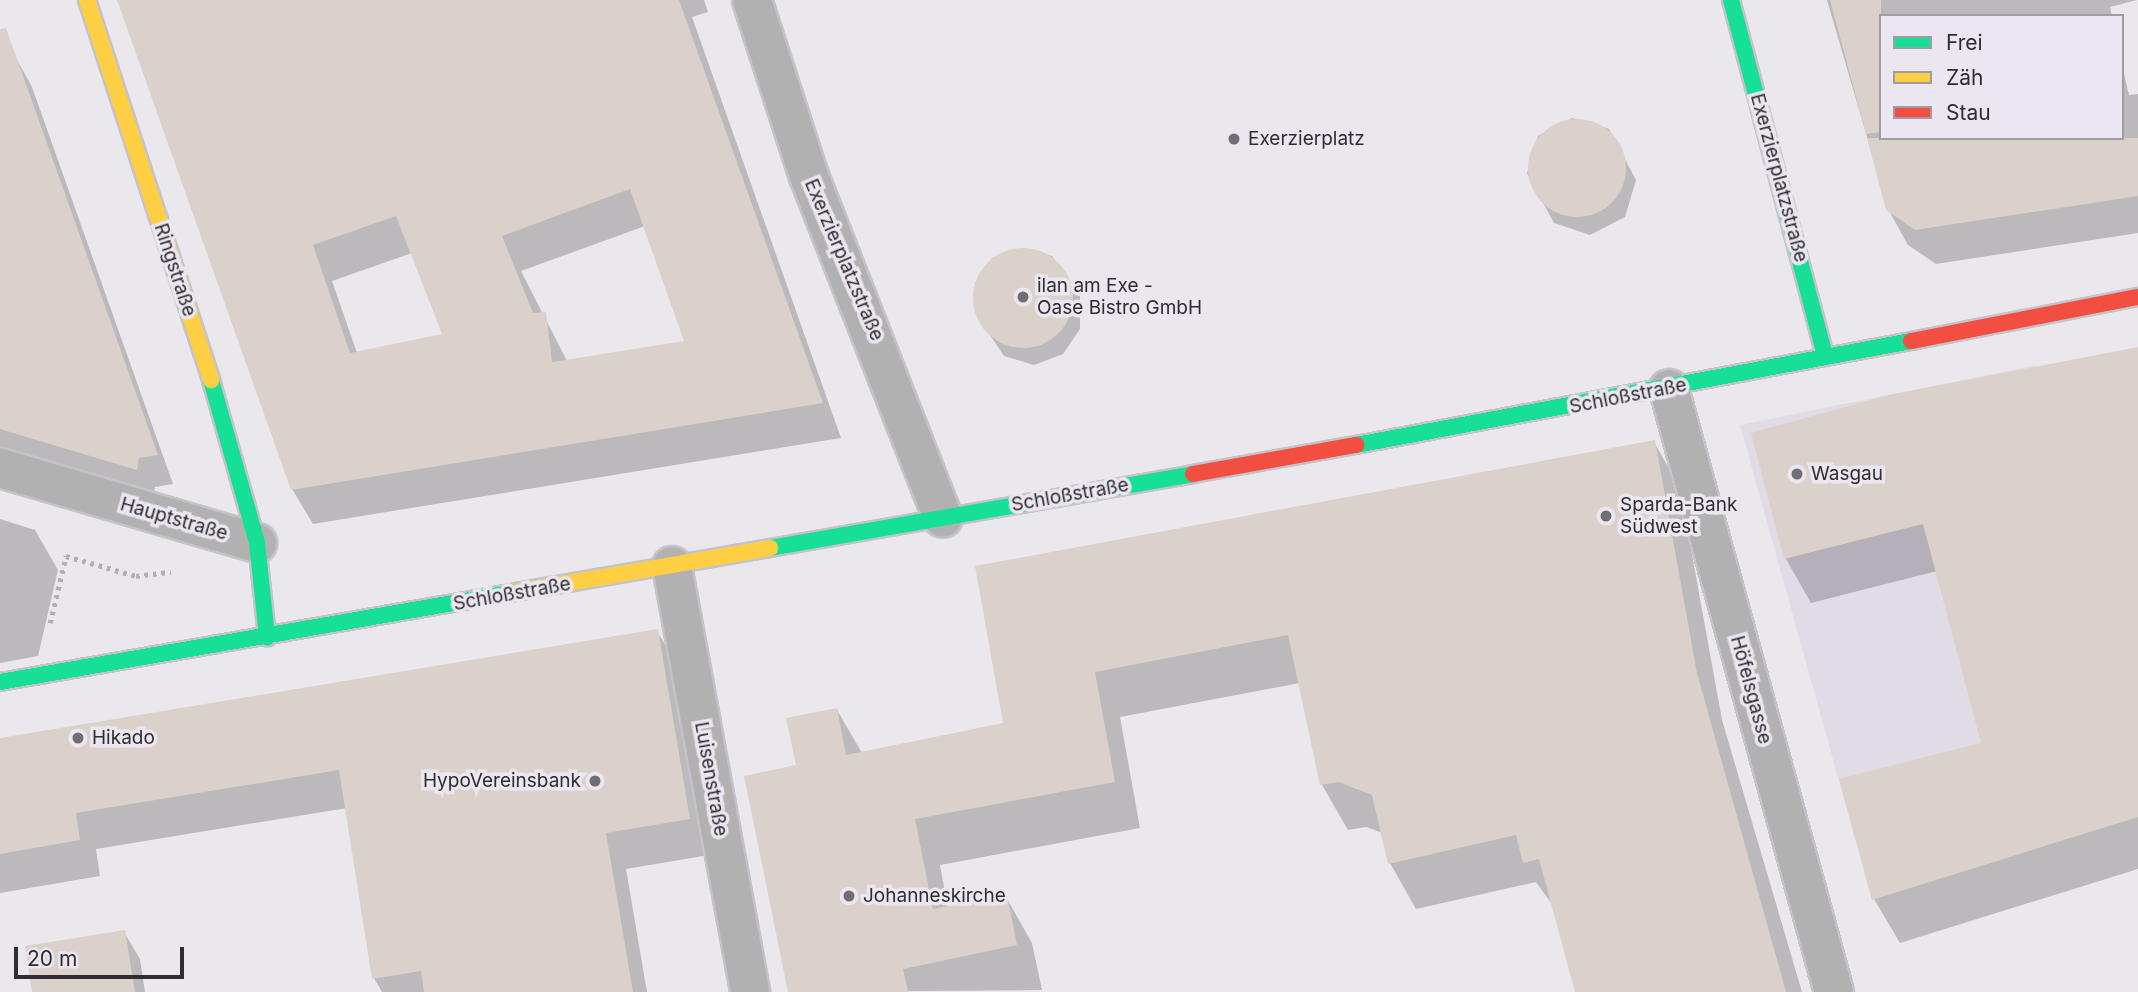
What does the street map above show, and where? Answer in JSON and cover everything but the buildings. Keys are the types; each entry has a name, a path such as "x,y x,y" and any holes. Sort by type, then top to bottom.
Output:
{"street":[{"name":"Ringstraße","path":"86,0 221,412 257,542"},
{"name":"Exerzierplatzstraße","path":"751,0 809,176 943,517"},
{"name":"Exerzierplatzstraße","path":"1731,0 1825,357"},
{"name":"Schloßstraße","path":"0,682 672,566 1669,388 2138,297"},
{"name":"Höfelsgasse","path":"1669,388 1834,992"},
{"name":"Hauptstraße","path":"0,468 257,542"},
{"path":"257,542 267,636"},
{"name":"Luisenstraße","path":"672,566 750,992"}],"path":[{"path":"38,675 66,556 151,577"}],"shaded area":[{"path":"2036,365 2055,474 2138,782 2138,817 1872,900 1740,425"}],"traffic: fast":[{"path":"1731,0 1825,357"},
{"path":"1356,445 1911,341"},
{"path":"211,380 257,543 267,637"},
{"path":"770,548 1193,474"},
{"path":"0,682 516,592"}],"traffic: slow":[{"path":"87,0 211,380"},
{"path":"516,592 770,548"}],"traffic: jam":[{"path":"1911,341 2138,297"},
{"path":"1193,474 1356,445"}],"place":[{"name":"Exerzierplatz","path":"1234,139"},
{"name":"ilan am Exe - Oase Bistro GmbH","path":"1023,297"},
{"name":"Wasgau","path":"1797,474"},
{"name":"Sparda-Bank Südwest","path":"1606,516"},
{"name":"Hikado","path":"78,738"},
{"name":"HypoVereinsbank","path":"595,781"},
{"name":"Johanneskirche","path":"849,896"}]}
